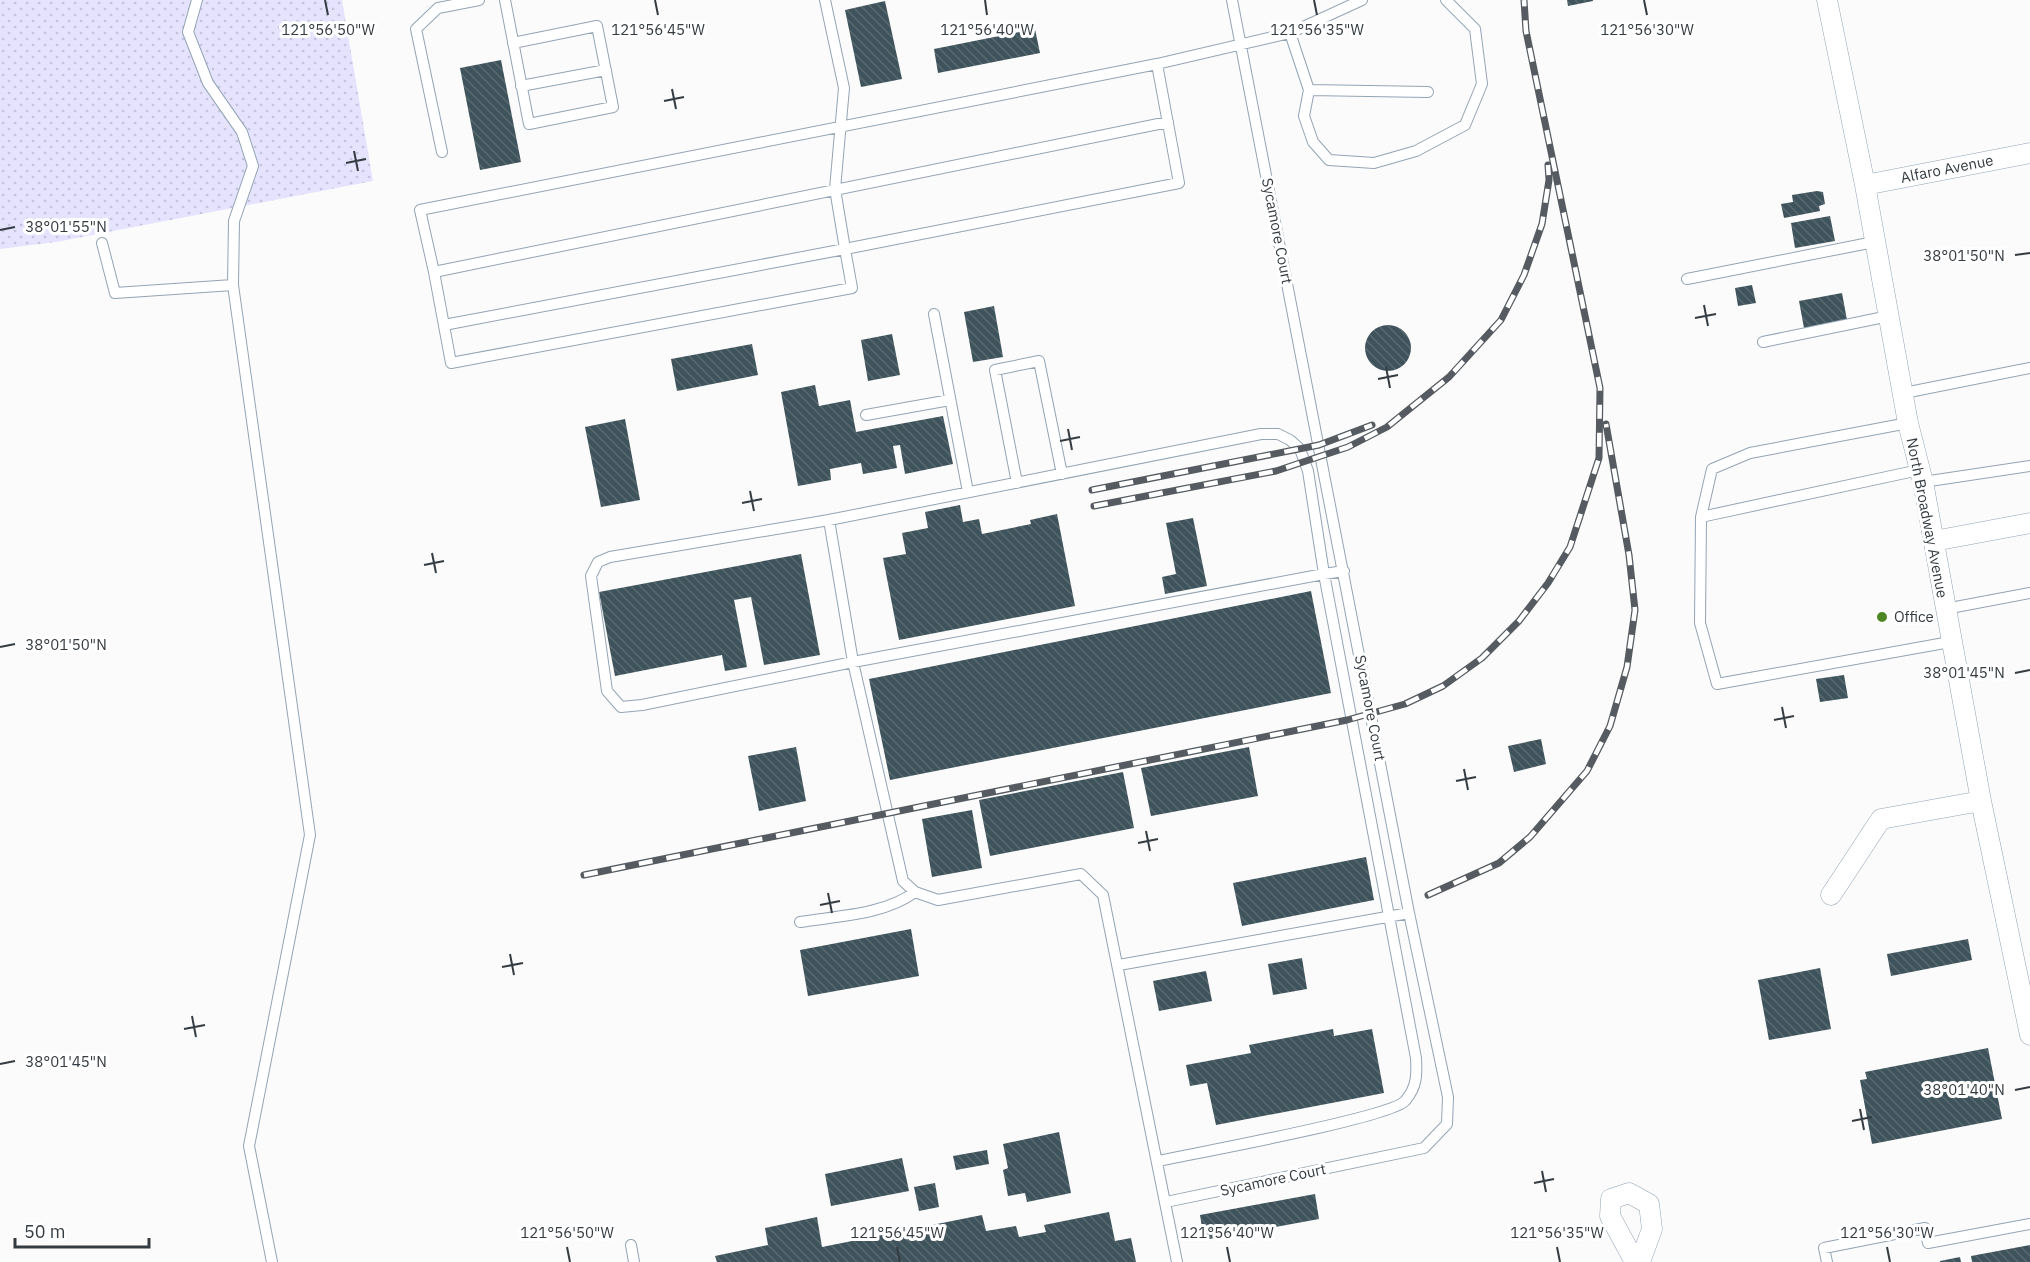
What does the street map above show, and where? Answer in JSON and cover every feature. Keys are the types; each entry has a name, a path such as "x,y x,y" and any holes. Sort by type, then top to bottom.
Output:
{"street":[{"name":"North Broadway Avenue","path":"1827,0 1865,185 1908,423 1934,541 1950,642 1981,801 2021,938 2030,1035"},
{"name":"Alfaro Avenue","path":"1865,185 2030,153"},
{"path":"1934,541 2030,523"},
{"path":"1831,895 1881,819 1981,801"},
{"path":"1635,1262 1610,1216 1611,1199 1629,1193 1649,1204 1653,1229 1640,1262"}],"lane":[{"path":"197,0 188,32 208,83 242,132 253,166 234,221 233,285 310,835 249,1146 272,1262"},
{"path":"442,152 416,30 438,8 479,0"},
{"path":"505,0 513,43 521,86 529,124 613,107 597,26 513,43"},
{"path":"825,0 844,88 841,125 836,189 852,288 451,363 420,210 841,125 1157,64 1290,33 1362,0"},
{"name":"Sycamore Court","path":"1166,1202 1424,1148 1447,1124 1448,1097 1409,913 1232,0"},
{"path":"1290,33 1309,90 1304,116 1313,142 1329,160 1374,163 1416,151 1465,125 1482,84 1475,29 1446,0"},
{"path":"444,325 1179,183 1157,64"},
{"path":"521,86 606,70"},
{"path":"1309,90 1428,92"},
{"path":"434,272 1168,122"},
{"path":"1687,279 1874,242"},
{"path":"102,243 115,293 233,285"},
{"path":"934,314 968,492"},
{"path":"1763,342 1889,316"},
{"path":"1017,483 994,370 1006,367 1039,361 1062,474"},
{"path":"1904,393 2030,368"},
{"path":"866,415 950,400"},
{"path":"1908,423 1750,453 1712,469 1701,517 1700,623 1717,684 1950,642"},
{"path":"1158,1161 1363,1117 1404,1102 1417,1082 1416,1058 1390,916 1324,574 1306,462 1300,449 1278,434 1261,434 829,520 610,557 598,562 591,576 607,692 621,706 642,705 853,662 1324,574 1344,570"},
{"path":"1701,517 1921,476 2030,466"},
{"path":"829,520 853,662 903,881 915,892 939,900 1081,874 1103,895 1119,965 1177,1262"},
{"path":"1945,609 2030,593"},
{"path":"800,922 886,907 901,902 915,892"},
{"path":"1119,965 1409,913"},
{"path":"1827,1262 1824,1248 1925,1228 1928,1243 2030,1224"},
{"path":"631,1245 634,1262"}],"shaded area":[{"path":"0,0 342,0 373,181 56,242 0,249"}],"building":[{"path":"1567,0 1593,0 1593,1 1568,6"},
{"path":"885,1 902,79 861,87 845,10"},
{"path":"1035,29 1040,53 938,73 934,49"},
{"path":"501,60 521,162 480,170 460,68"},
{"path":"1823,192 1825,204 1819,206 1820,211 1784,218 1781,204 1793,202 1792,195"},
{"path":"1830,216 1835,241 1795,248 1791,223"},
{"path":"1752,285 1756,303 1738,306 1735,288"},
{"path":"1842,293 1847,320 1804,328 1799,301"},
{"path":"994,306 1003,357 973,362 964,312"},
{"path":"1388,325 1404,332 1411,348 1404,364 1388,371 1372,364 1365,348 1372,332"},
{"path":"892,334 900,375 868,381 861,340"},
{"path":"752,344 758,375 677,391 671,359"},
{"path":"815,385 819,406 850,400 856,432 943,416 953,464 905,474 900,445 893,446 897,468 863,474 861,463 830,469 831,480 798,486 781,392"},
{"path":"625,419 640,500 601,507 585,427"},
{"path":"960,505 963,522 979,519 982,534 1031,524 1030,520 1057,514 1075,606 899,640 883,558 906,554 902,533 928,528 925,512"},
{"path":"1193,518 1207,586 1165,594 1162,577 1176,574 1166,523"},
{"path":"801,554 820,655 764,665 751,597 734,600 747,667 725,671 722,655 615,676 599,592"},
{"path":"1311,591 1331,693 890,780 869,679"},
{"path":"1844,675 1848,698 1820,702 1816,679"},
{"path":"1541,739 1546,764 1514,772 1508,746"},
{"path":"796,747 806,801 759,811 748,756"},
{"path":"1249,747 1258,796 1151,816 1141,768"},
{"path":"1123,772 1134,828 990,856 979,800"},
{"path":"972,810 982,868 932,877 922,819"},
{"path":"1366,857 1374,900 1242,926 1233,883"},
{"path":"911,929 919,976 808,996 800,950"},
{"path":"1968,939 1972,960 1891,976 1887,954"},
{"path":"1302,958 1307,989 1273,995 1268,964"},
{"path":"1820,968 1831,1029 1769,1040 1758,980"},
{"path":"1206,971 1212,1001 1159,1011 1153,981"},
{"path":"1333,1029 1334,1036 1372,1029 1384,1093 1216,1125 1207,1083 1190,1086 1186,1065 1251,1053 1249,1045"},
{"path":"1988,1048 2002,1119 1872,1144 1860,1080 1867,1079 1865,1072"},
{"path":"1059,1132 1071,1193 1027,1202 1025,1193 1008,1196 1003,1170 1008,1168 1003,1144"},
{"path":"987,1150 989,1164 956,1170 953,1156"},
{"path":"902,1158 909,1191 831,1206 825,1174"},
{"path":"935,1183 939,1207 919,1211 914,1187"},
{"path":"1315,1194 1319,1219 1204,1240 1200,1215"},
{"path":"1109,1212 1115,1241 1131,1238 1136,1262 717,1262 715,1256 768,1245 765,1228 817,1217 822,1247 982,1215 986,1231 1016,1226 1019,1237 1046,1232 1044,1225"},
{"path":"2030,1245 2030,1262 1972,1262 1971,1256"},
{"path":"1960,1257 1961,1262 1940,1262 1940,1261"}],"railway":[{"path":"584,875 1347,720 1405,704 1443,686 1482,658 1519,621 1548,583 1570,547 1599,458 1600,388 1526,31 1524,0"},
{"path":"1094,506 1276,471 1348,447 1387,427 1449,377 1501,320 1524,275 1542,224 1549,180 1548,165"},
{"path":"1428,895 1499,863 1530,837 1587,771 1610,726 1627,667 1635,610 1629,555 1606,424"},
{"path":"1092,490 1319,445 1372,425"}],"place":[{"name":"Office","path":"1882,617"}]}
